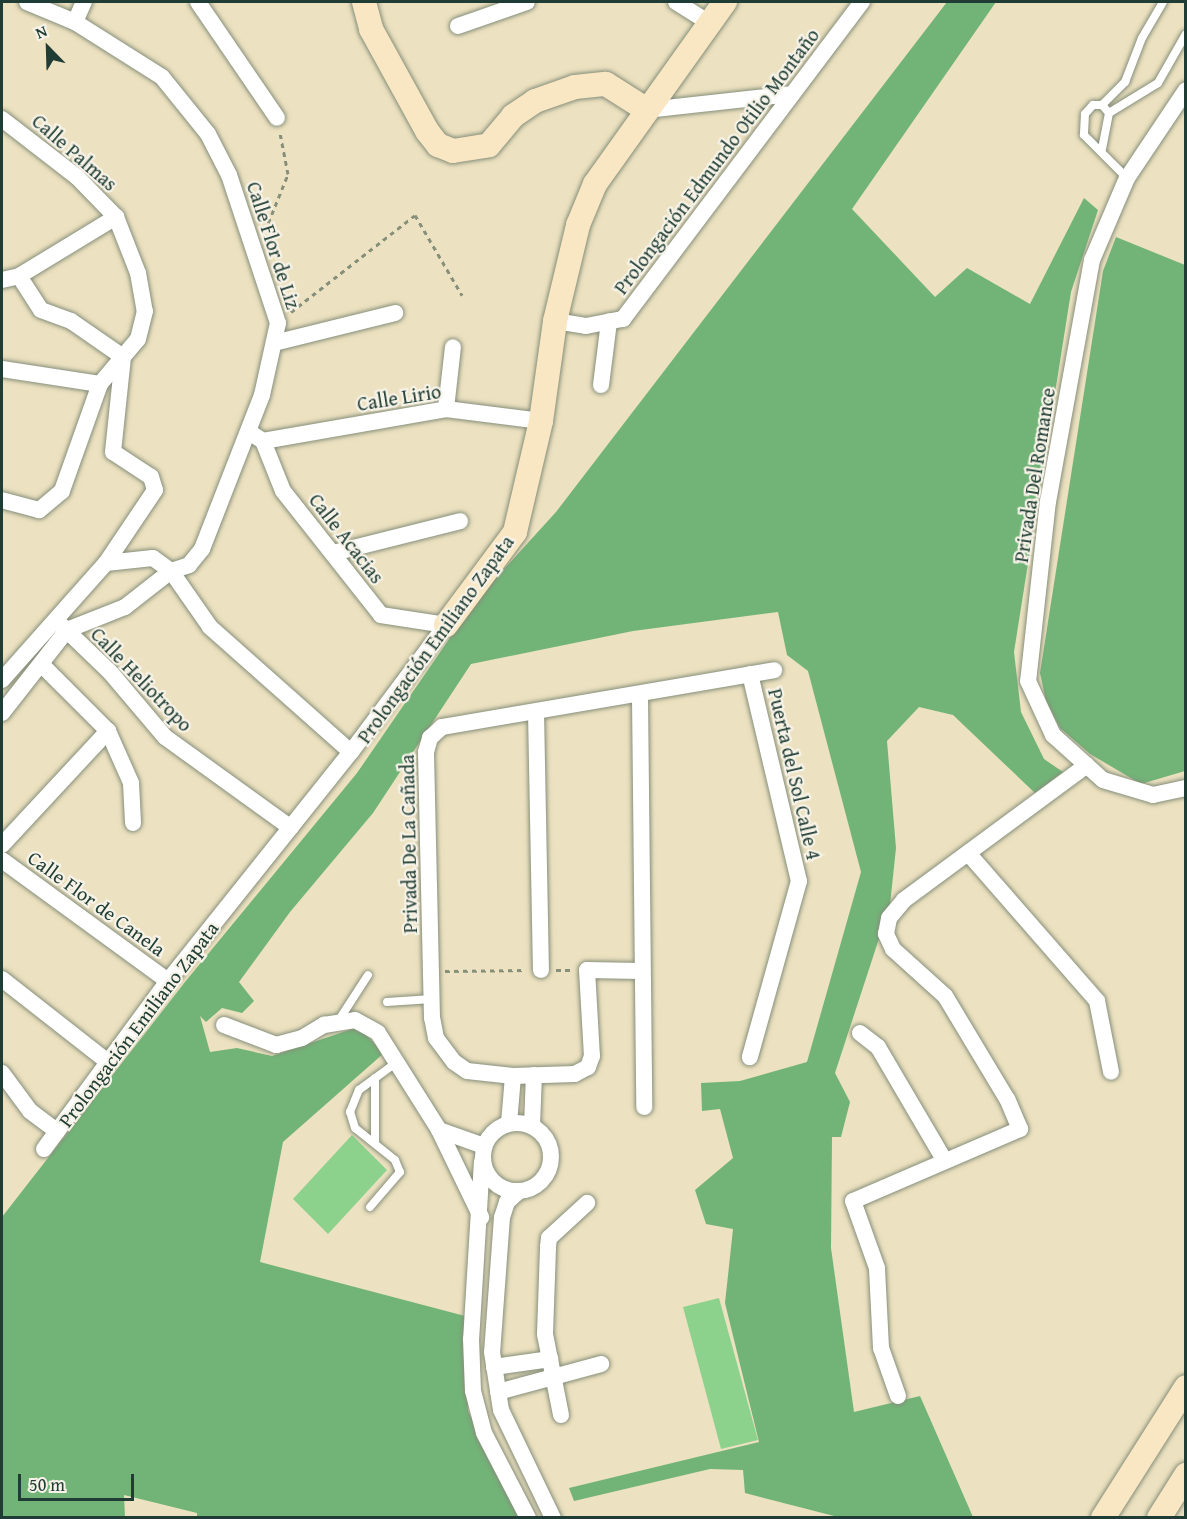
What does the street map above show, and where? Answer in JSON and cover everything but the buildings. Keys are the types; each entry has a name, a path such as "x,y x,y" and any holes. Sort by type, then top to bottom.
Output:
{"main road":[{"path":"364,2 371,29 427,131 438,144 453,151 489,145 513,116 535,101 575,87 606,84 647,110"},
{"name":"Prolongación Emiliano Zapata","path":"446,625 515,532 541,421 555,321 578,225 595,184 724,2"},
{"path":"1103,1518 1185,1387"},
{"path":"1159,1518 1185,1475"}],"street":[{"name":"Calle Flor de Liz","path":"27,2 75,22 162,77 208,134 229,175 278,323 256,437 202,549 189,565 171,571 125,607 67,630"},
{"path":"75,22 84,2"},
{"path":"198,2 277,118"},
{"path":"458,26 494,7 527,2"},
{"path":"676,2 709,23"},
{"name":"Prolongación Edmundo Otilio Montaño","path":"555,321 586,326 623,319 862,2"},
{"name":"Privada Del Romance","path":"1185,90 1127,178 1092,260 1048,501 1028,681 1053,735 1103,780 1153,795 1185,788"},
{"path":"647,110 792,94"},
{"name":"Calle Palmas","path":"2,119 77,177 116,217 138,273 145,311 138,339 123,357 113,452 151,477 155,490 106,563"},
{"path":"2,280 19,276 116,217"},
{"path":"2,500 39,510 62,490 100,384 123,357 71,321 41,310 19,276"},
{"path":"274,343 396,313"},
{"path":"601,385 609,322"},
{"path":"446,409 453,347"},
{"path":"2,369 100,384"},
{"name":"Calle Lirio","path":"256,437 446,409 541,421"},
{"name":"Calle Acacias","path":"256,437 283,491 381,615 446,625"},
{"path":"333,553 459,522"},
{"path":"2,680 54,618 106,563 153,558 171,571 210,627 351,752"},
{"name":"Calle Heliotropo","path":"54,618 110,672 165,737 291,828"},
{"name":"Prolongación Emiliano Zapata","path":"44,1149 168,981 351,752 446,625"},
{"path":"2,713 67,630"},
{"path":"41,664 108,731 130,783 133,823"},
{"name":"Privada De La Cañada","path":"587,970 592,1056 588,1067 575,1074 513,1076 467,1071 454,1062 436,1038 432,999 426,752 430,738 442,727 640,696 774,670"},
{"name":"Puerta del Sol Calle 4","path":"750,674 799,881 750,1057"},
{"path":"640,696 644,1107"},
{"path":"536,712 541,970"},
{"path":"2,845 108,731"},
{"path":"898,1396 882,1348 877,1268 853,1201 1020,1128 1007,1099 945,996 893,949 886,934 890,918 904,900 1087,765"},
{"path":"968,853 1096,1001 1111,1072"},
{"name":"Calle Flor de Canela","path":"2,860 168,981"},
{"path":"587,970 641,971"},
{"path":"2,979 108,1062"},
{"path":"224,1025 276,1045 337,1023 355,1020 378,1032 439,1130 481,1218"},
{"path":"860,1033 878,1047 945,1161"},
{"path":"2,1073 30,1112 57,1131"},
{"path":"532,1126 534,1075"},
{"path":"509,1124 513,1076"},
{"path":"528,1518 484,1433 473,1391 471,1339 481,1218 483,1153 498,1128 509,1124 532,1126 548,1142 550,1165 538,1185 518,1192 507,1202 502,1216 492,1352 501,1410 553,1518"},
{"path":"439,1130 483,1153 496,1185 518,1192"},
{"path":"561,1415 545,1334 549,1238 587,1203"},
{"path":"494,1367 550,1359"},
{"path":"498,1392 601,1364"}],"lane":[{"path":"1127,178 1102,149 1089,142 1084,123 1085,114 1093,105 1102,105 1125,82 1142,38 1163,2"},
{"path":"1102,149 1109,113 1158,83 1185,34"},
{"path":"1102,105 1109,113"},
{"path":"337,1023 368,975"},
{"path":"387,1002 432,999"},
{"path":"370,1207 400,1172 395,1160 355,1128 350,1112 358,1090 397,1062"},
{"path":"375,1078 375,1143"}],"path":[{"path":"253,248 272,221 288,174 277,118"},
{"path":"278,323 415,214 462,295"},
{"path":"432,972 587,970"}],"green space":[{"path":"947,2 996,2 852,209 935,297 967,268 1030,304 1084,198 1098,210 1071,292 1014,652 1021,712 1044,759 1063,772 1035,793 953,715 919,707 887,741 896,848 890,905 835,1073 850,1102 841,1137 832,1137 831,1248 854,1412 920,1396 973,1517 838,1517 745,1493 743,1470 710,1469 574,1501 569,1488 759,1442 725,1303 733,1229 706,1224 695,1190 733,1158 720,1109 702,1111 701,1083 740,1081 807,1062 861,872 808,671 787,655 778,612 633,631 471,664 373,813 290,912 239,982 254,1001 242,1013 222,1008 206,1022 200,1016 210,1052 237,1048 272,1056 358,1027 384,1053 283,1142 260,1262 465,1316 468,1411 520,1517 197,1517 197,1513 124,1495 125,1517 2,1517 2,1217 185,982 357,773 476,600 556,512"},
{"path":"1116,237 1185,265 1185,771 1141,784 1090,754 1060,728 1046,701 1040,673 1103,271"},
{"path":"352,1135 387,1170 328,1234 293,1199"},
{"path":"719,1298 758,1440 721,1449 683,1307"}]}
